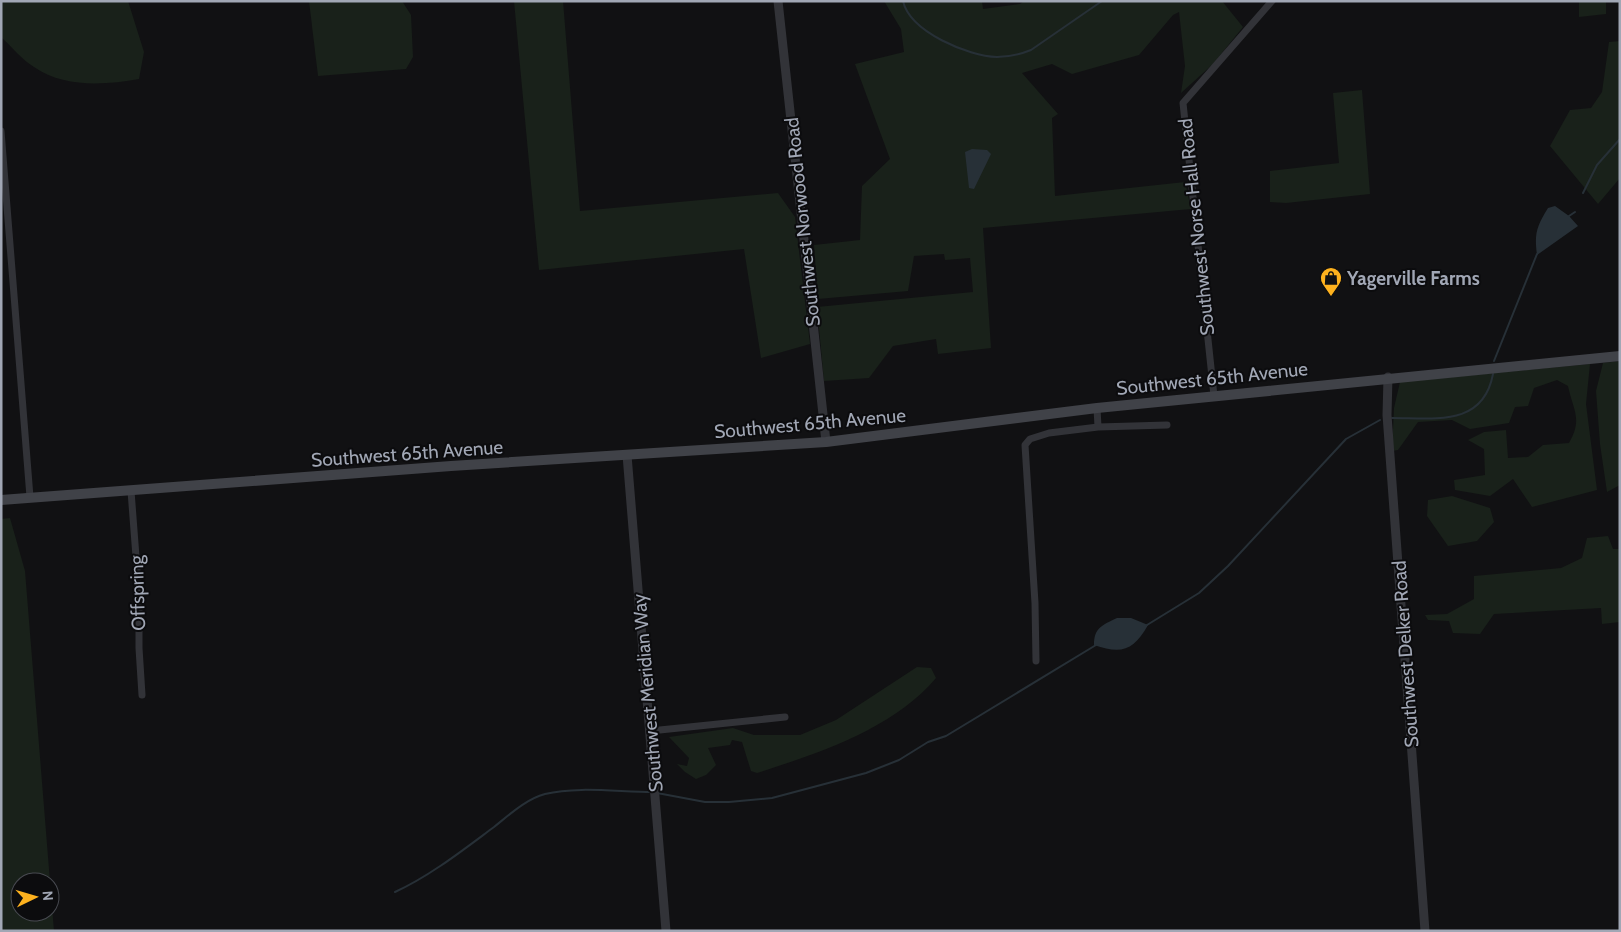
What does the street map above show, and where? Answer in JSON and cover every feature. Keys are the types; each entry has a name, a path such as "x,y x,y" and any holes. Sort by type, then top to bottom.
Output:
{"main road":[{"name":"Southwest 65th Avenue","path":"1,500 826,442 1097,408 1388,377 1620,356"}],"street":[{"name":"Southwest Norwood Road","path":"778,1 826,442"},
{"name":"Southwest Norse Hall Road","path":"1214,396 1183,103 1272,1"},
{"path":"1,131 30,497"},
{"name":"Southwest Delker Road","path":"1388,377 1387,425 1425,931"},
{"path":"1097,408 1098,427"},
{"path":"1036,661 1025,445 1030,438 1037,436 1098,427 1167,425"},
{"name":"Southwest Meridian Way","path":"627,456 666,931"},
{"name":"Offspring","path":"131,491 139,596 142,695"},
{"path":"650,731 785,717"}],"shaded area":[{"path":"1,1 128,1 144,52 139,79 112,83 85,83 58,79 46,74 25,61 2,38"},
{"path":"309,1 402,1 411,15 413,57 406,69 318,76"},
{"path":"514,1 563,1 580,211 778,193 795,217 810,344 761,358 744,249 539,270"},
{"path":"884,1 982,1 983,9 1020,4 1024,1 1222,1 1243,27 1213,64 1181,93 1185,66 1179,12 1173,15 1139,55 1072,74 1052,64 1022,73 1058,114 1052,118 1055,196 1185,182 1191,209 983,228 991,348 938,354 936,339 893,346 869,378 824,381 817,307 973,292 970,258 945,260 944,254 914,256 908,291 818,299 814,245 860,240 862,186 890,159 855,64 904,52 901,29"},
{"path":"1579,1 1606,1 1606,14 1579,17"},
{"path":"1620,41 1620,178 1598,204 1550,146 1570,110 1591,108 1602,92 1609,42"},
{"path":"1362,90 1370,194 1286,203 1270,202 1270,171 1339,163 1333,93"},
{"path":"972,149 987,150 991,154 974,189 969,188 965,152"},
{"path":"1555,206 1569,216 1578,226 1537,255 1536,235 1539,225 1548,208"},
{"path":"1620,361 1620,485 1607,492 1600,444 1596,391 1603,363"},
{"path":"1590,364 1586,404 1597,490 1532,507 1513,479 1490,496 1455,490 1454,480 1485,475 1484,449 1468,440 1484,432 1506,430 1508,458 1528,457 1543,445 1569,443 1575,427 1576,414 1568,386 1557,380 1534,388 1528,406 1515,407 1509,423 1470,429 1452,420 1418,422 1398,450 1392,451 1394,408 1400,382"},
{"path":"1452,496 1490,508 1494,522 1477,541 1448,546 1427,516 1428,500"},
{"path":"10,518 25,571 49,872 10,872 10,922 53,922 54,931 1,931 1,519"},
{"path":"1608,536 1613,549 1620,549 1620,622 1602,624 1601,608 1494,614 1480,634 1453,633 1449,621 1428,620 1425,615 1447,614 1474,599 1474,576 1561,568 1582,558 1587,538"},
{"path":"1117,618 1131,618 1148,625 1138,640 1126,648 1112,650 1094,645 1097,631"},
{"path":"917,667 931,668 936,678 919,696 899,712 877,725 830,748 757,773 751,771 742,742 732,740 730,745 708,748 716,765 706,775 696,779 677,764 687,766 689,758 669,737 733,728 754,735 800,735 836,720"}],"waterway":[{"path":"903,1 908,12 928,32 956,47 985,56 997,57 1031,50 1102,1"},
{"path":"1583,193 1597,165 1620,139"},
{"path":"1569,216 1575,212"},
{"path":"1494,361 1537,254"},
{"path":"1392,418 1440,418 1455,416 1468,411 1479,403 1488,391 1493,374"},
{"path":"1147,625 1199,593 1228,566 1346,439 1380,420"},
{"path":"657,793 705,802 772,798 866,773 899,760 928,742 946,736 1096,645"},
{"path":"395,892 434,870 518,808 538,796 571,790 652,792"}],"place":[{"name":"Yagerville Farms","path":"1331,297"}]}
